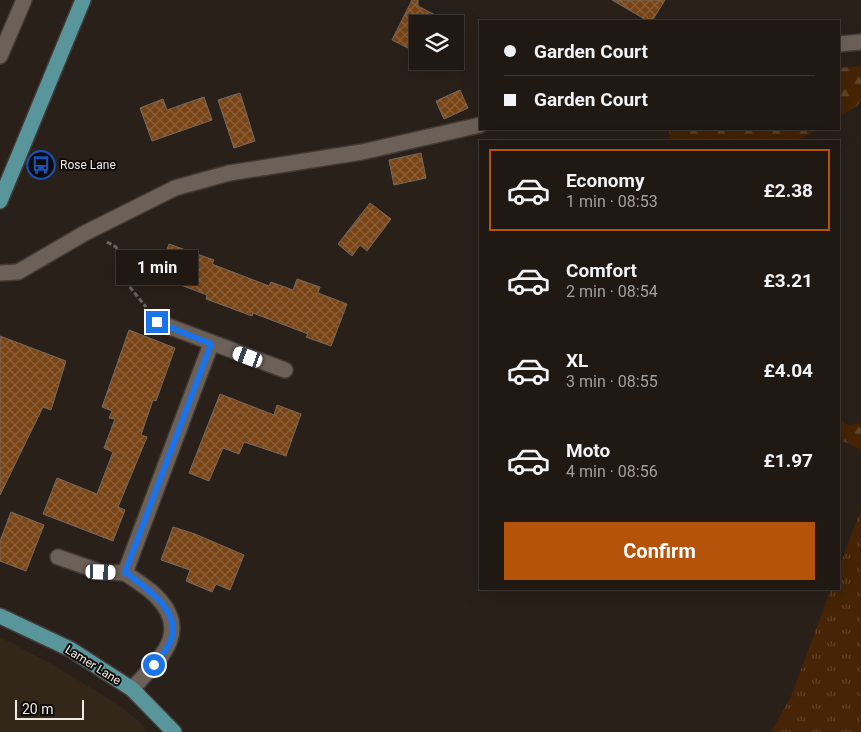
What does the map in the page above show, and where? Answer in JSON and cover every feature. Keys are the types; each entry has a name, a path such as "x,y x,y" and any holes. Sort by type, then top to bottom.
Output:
{"main road":[{"path":"0,201 83,0"},
{"name":"Lamer Lane","path":"0,616 70,649 132,689 174,732"}],"street":[{"path":"0,56 24,0"},
{"path":"840,44 861,42"},
{"path":"0,273 18,272 86,233 175,188 229,173 362,152 479,125"},
{"path":"157,322 211,344 286,370"},
{"path":"125,572 211,344"},
{"path":"58,557 101,572 125,572 155,596 166,609 172,620 172,634 168,645 154,665 132,689"}],"path":[{"path":"86,233 116,247 130,286 157,322"}],"shaded area":[{"path":"0,637 50,663 119,705 141,723 147,732 0,732"}],"green space":[{"path":"861,66 861,101 857,106 840,116 840,68"},
{"path":"669,130 816,130 799,140 670,140"},
{"path":"840,420 849,425 861,423 861,450 840,440"},
{"path":"861,509 861,732 771,732 791,696 831,590 840,590 840,565"}],"building":[{"path":"412,0 418,0 418,6 435,15 409,15 409,48 392,40"},
{"path":"612,0 665,0 653,20 646,20"},
{"path":"460,90 468,108 444,119 436,101"},
{"path":"240,93 255,141 234,148 218,100"},
{"path":"204,97 212,120 152,141 140,108 163,99 167,110"},
{"path":"421,153 426,178 394,185 389,160"},
{"path":"370,203 391,219 367,251 360,245 352,256 338,244"},
{"path":"169,244 214,260 212,264 269,286 271,282 293,290 297,279 320,287 318,293 347,304 331,346 306,337 308,334 253,313 252,316 206,299 207,295 157,276"},
{"path":"129,330 175,348 156,401 153,400 141,435 147,437 118,507 125,510 113,541 43,514 57,478 97,494 113,452 104,448 115,419 109,418 112,411 102,407"},
{"path":"0,336 66,361 51,410 43,407 0,495"},
{"path":"220,394 274,415 277,405 301,414 286,456 244,442 239,454 223,448 209,481 189,473"},
{"path":"11,512 44,525 26,571 0,561 0,541"},
{"path":"173,527 195,534 244,555 230,590 216,584 212,592 186,581 190,570 161,560"}],"place":[{"name":"Rose Lane","path":"41,165"}],"route":[{"path":"154,665 168,645 172,634 172,620 155,596 125,572 211,344 157,322"}]}
